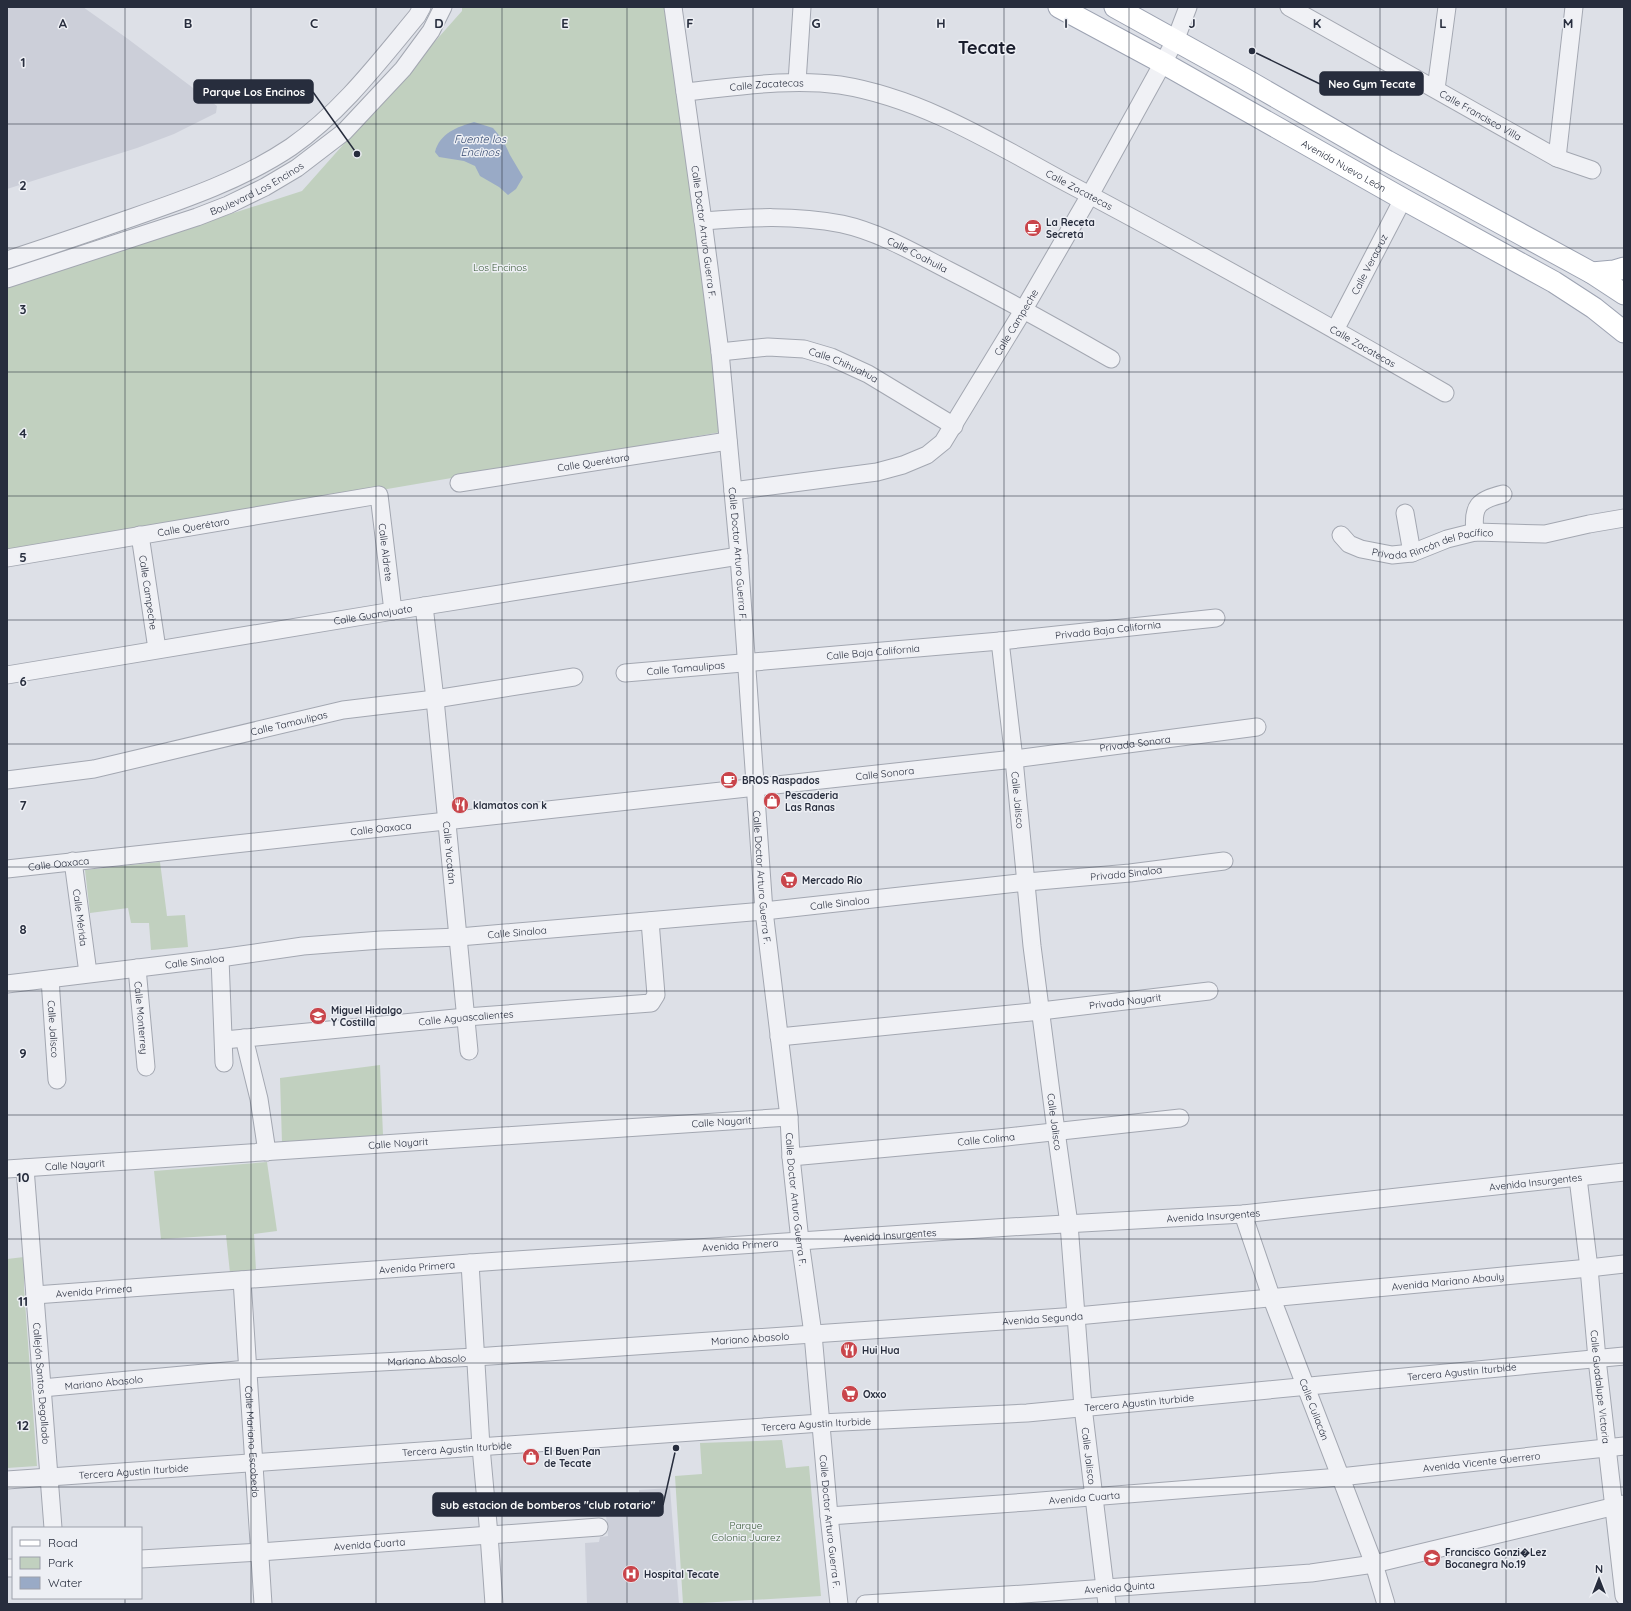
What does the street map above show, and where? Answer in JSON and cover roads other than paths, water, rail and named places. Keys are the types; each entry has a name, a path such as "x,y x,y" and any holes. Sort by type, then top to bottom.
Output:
{"main road":[{"name":"Avenida Nuevo León","path":"1059,7 1163,63 1403,199 1554,282 1594,308 1624,332"},
{"path":"1115,7 1400,169 1592,273 1624,294"},
{"path":"1592,273 1614,271 1624,268"}],"street":[{"name":"Boulevard Los Encinos","path":"7,260 162,207 239,177 290,147 308,134 342,103 371,72 417,16 422,7"},
{"name":"Boulevard Los Encinos","path":"7,279 228,205 297,168 344,132 403,70 431,31 444,7"},
{"name":"Calle Doctor Arturo Guerra F.","path":"673,7 720,352 739,556 764,911 788,1117 800,1241 813,1334 820,1423 839,1604"},
{"path":"797,82 802,7"},
{"name":"Calle Campeche","path":"733,490 877,472 903,465 926,455 943,442 1024,309 1090,195 1175,41 1188,7"},
{"name":"Calle Francisco Villa","path":"1289,7 1557,158 1592,170"},
{"path":"1436,89 1446,7"},
{"path":"1557,158 1574,7"},
{"name":"Calle Zacatecas","path":"685,92 797,82 847,87 885,95 928,111 1090,195 1336,330 1445,393"},
{"name":"Calle Veracruz","path":"1336,330 1403,199"},
{"path":"162,207 168,226"},
{"name":"Calle Coahuila","path":"703,221 751,217 795,218 844,225 892,241 1024,309 1110,359"},
{"name":"Calle Chihuahua","path":"720,352 768,347 804,349 832,357 868,374 954,426"},
{"name":"Calle Querétaro","path":"459,483 728,441"},
{"path":"1475,532 1473,518 1477,506 1490,497 1503,494"},
{"name":"Calle Querétaro","path":"7,558 379,495"},
{"name":"Calle Aldrete","path":"379,495 393,611"},
{"name":"Privada Rincón del Pacífico","path":"1530,534 1543,527 1616,511 1624,507"},
{"path":"1405,513 1412,553"},
{"name":"Privada Rincón del Pacífico","path":"1340,535 1349,544 1361,549 1375,553 1392,555 1412,553 1447,539 1475,532 1495,531 1545,534 1624,518"},
{"name":"Calle Campeche","path":"140,535 157,649"},
{"name":"Calle Guanajuato","path":"7,675 157,649 739,556"},
{"name":"Calle Yucatán","path":"424,606 435,699 469,1051"},
{"name":"Privada Baja California","path":"1000,641 1216,618"},
{"name":"Calle Baja California","path":"746,664 1000,641"},
{"name":"Calle Jalisco","path":"1000,641 1027,882 1032,946 1069,1224 1083,1407 1106,1596"},
{"name":"Calle Tamaulipas","path":"625,673 746,664"},
{"name":"Calle Tamaulipas","path":"7,780 94,769 343,710 435,699 574,678"},
{"name":"Privada Sonora","path":"1014,759 1257,727"},
{"name":"Calle Sonora","path":"755,788 1014,759"},
{"name":"Calle Oaxaca","path":"7,869 755,788"},
{"name":"Calle Mérida","path":"73,861 88,974"},
{"name":"Privada Sinaloa","path":"1027,882 1130,873 1224,861"},
{"name":"Calle Sinaloa","path":"7,984 220,958 303,946 382,940 459,937 764,911 1027,882"},
{"name":"Calle Aguascalientes","path":"224,1040 466,1017 648,1004 651,1003 656,995 650,921"},
{"path":"220,958 224,1063"},
{"name":"Calle Monterrey","path":"137,968 146,1068"},
{"name":"Calle Jalisco","path":"50,978 57,1080"},
{"name":"Privada Nayarit","path":"1041,1011 1209,991"},
{"path":"779,1037 1041,1011"},
{"path":"244,1038 259,1099 267,1152"},
{"name":"Calle Nayarit","path":"7,1169 788,1117"},
{"name":"Calle Colima","path":"791,1157 998,1138 1180,1118"},
{"name":"Callejón Santos Degollado","path":"25,1168 53,1527"},
{"name":"Avenida Insurgentes","path":"800,1241 1243,1214 1624,1172"},
{"name":"Calle Guadalupe Victoria","path":"1578,1178 1589,1268 1597,1359 1616,1447 1624,1596"},
{"name":"Calle Culiacán","path":"1243,1214 1272,1299 1374,1564 1386,1604"},
{"name":"Avenida Primera","path":"35,1295 470,1263 800,1241"},
{"path":"470,1263 481,1447 494,1604"},
{"name":"Avenida Mariano Abauly","path":"1272,1299 1624,1264"},
{"name":"Calle Mariano Escobedo","path":"242,1280 263,1604"},
{"name":"Avenida Segunda","path":"813,1334 1077,1316 1272,1299"},
{"name":"Mariano Abasolo","path":"42,1388 248,1369 813,1334"},
{"name":"Tercera Agustin Iturbide","path":"7,1480 820,1423 1027,1412 1624,1356"},
{"name":"Avenida Vicente Guerrero","path":"1340,1477 1616,1447"},
{"name":"Avenida Cuarta","path":"829,1516 1095,1497 1340,1477"},
{"name":"Avenida Quinta","path":"865,1604 968,1598 1106,1596 1311,1573 1374,1564 1619,1506"},
{"name":"Avenida Cuarta","path":"142,1560 599,1527"}],"water":[{"name":"Fuente los Encinos","path":"474,122 493,128 503,140 523,177 516,189 508,195 499,187 480,176 475,166 464,161 439,157 435,152 437,145 445,135 461,126"}],"place":[{"name":"Neo Gym Tecate","path":"1252,51"},
{"name":"Parque Los Encinos","path":"357,154"},
{"name":"La Receta Secreta","path":"1033,228"},
{"name":"BROS Raspados","path":"729,780"},
{"name":"Pescaderia Las Ranas","path":"772,801"},
{"name":"klamatos con k","path":"460,805"},
{"name":"Mercado Río","path":"789,880"},
{"name":"Miguel Hidalgo Y Costilla","path":"318,1016"},
{"name":"Hui Hua","path":"849,1350"},
{"name":"Oxxo","path":"850,1394"},
{"name":"sub estacion de bomberos \"club rotario\"","path":"676,1448"},
{"name":"El Buen Pan de Tecate","path":"531,1457"},
{"name":"Francisco Gonzi�Lez Bocanegra No.19","path":"1432,1558"},
{"name":"Hospital Tecate","path":"631,1574"}],"district":[{"name":"Tecate","path":"987,48"}],"park label":[{"name":"Los Encinos","path":"500,267"},
{"name":"Parque Colonia Juarez","path":"746,1530"}]}
